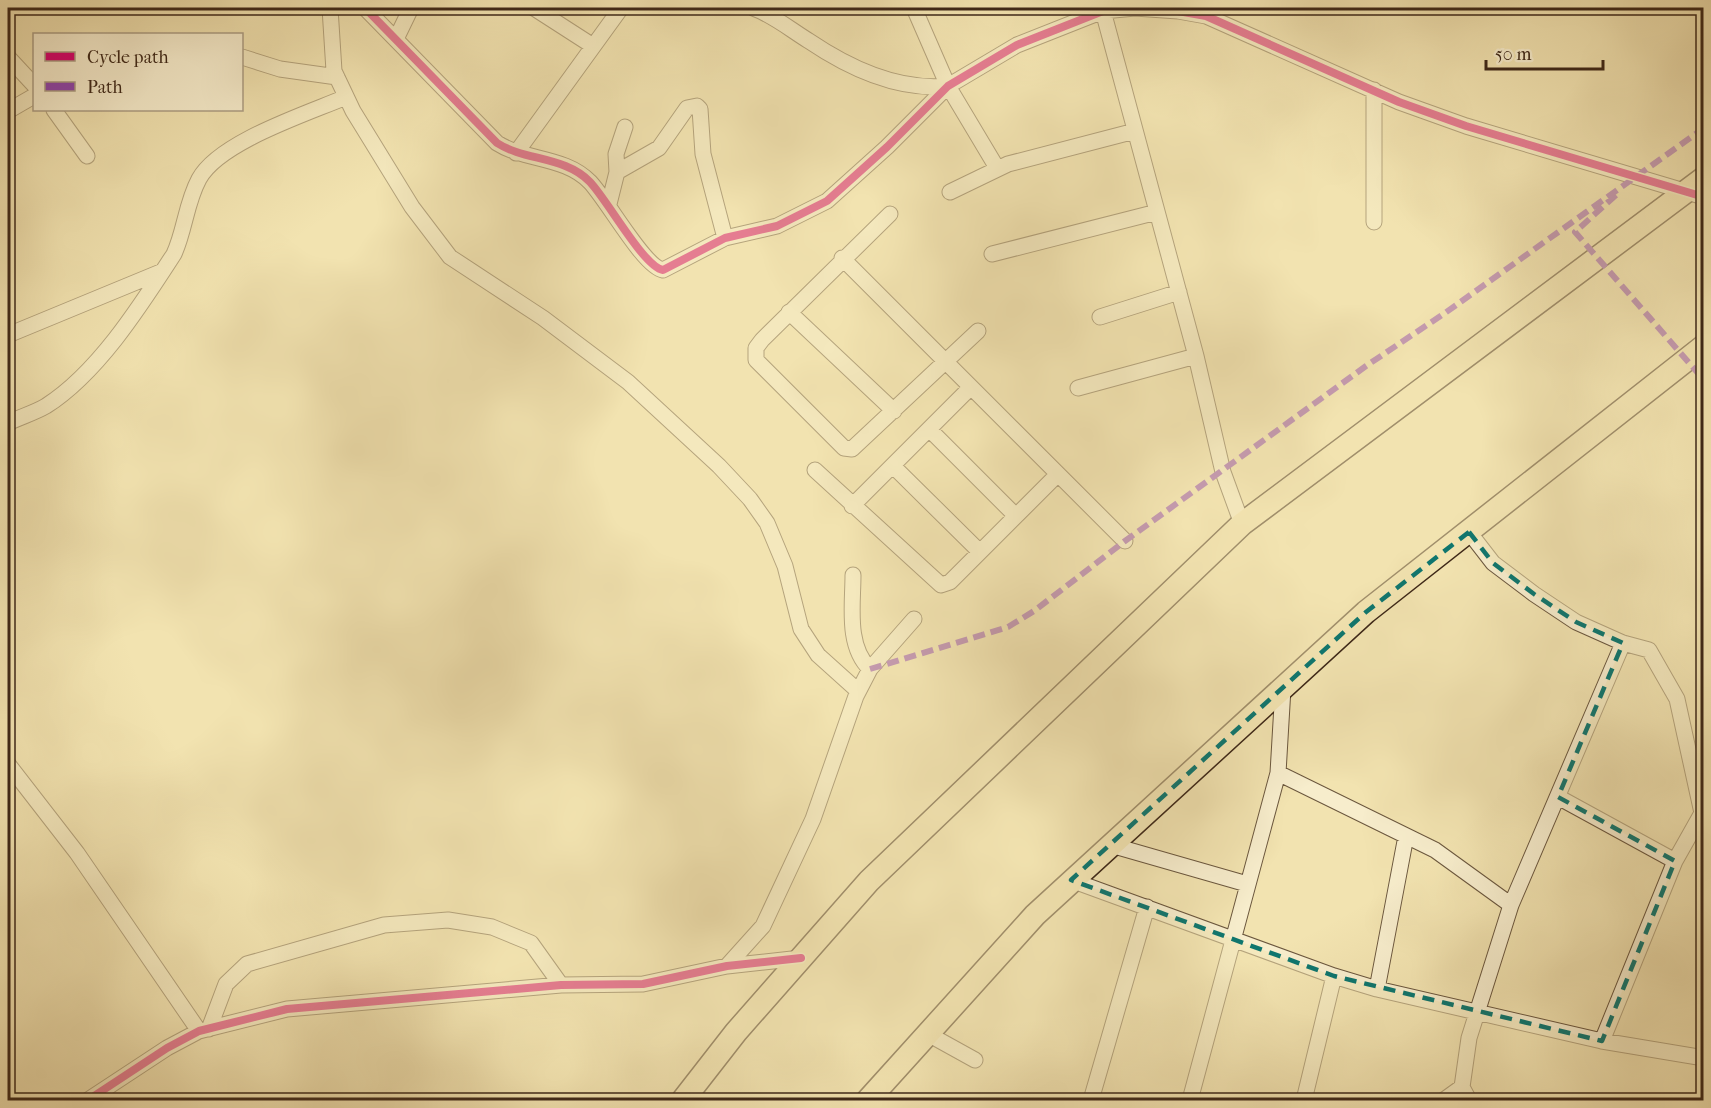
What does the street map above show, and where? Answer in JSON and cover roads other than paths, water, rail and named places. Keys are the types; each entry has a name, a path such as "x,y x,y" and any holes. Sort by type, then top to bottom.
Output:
{"highway":[{"path":"683,1101 736,1032 869,881 1242,525 1698,189"},
{"path":"868,1101 1035,915 1366,612 1704,346"}],"street":[{"path":"330,8 334,71 346,97 412,207 450,257 543,318 628,382 719,466 750,499 767,523 785,567 801,629 818,655 858,692"},
{"path":"365,8 497,143 516,153 564,165 588,180 609,204 643,256 657,269 663,270 725,238 777,226 827,201 887,147 948,86 1017,45 1103,10 1135,8 1178,10 1206,16 1374,90 1466,126 1698,189"},
{"path":"396,39 411,8"},
{"path":"534,8 592,46"},
{"path":"516,153 621,8"},
{"path":"753,8 820,49 862,71 895,82 929,88 948,86"},
{"path":"914,8 948,86 997,168"},
{"path":"1103,10 1196,356 1223,472 1242,525"},
{"path":"8,57 33,84"},
{"path":"243,57 280,69 337,77"},
{"path":"1374,90 1374,222"},
{"path":"8,111 33,97"},
{"path":"8,423 44,407 68,390 104,352 164,270 181,240 191,195 200,177 213,161 232,145 346,97"},
{"path":"617,172 659,148 687,108 696,106 700,110 703,154 725,238"},
{"path":"55,111 87,156"},
{"path":"609,204 617,172 616,154 626,127"},
{"path":"950,192 997,168 1135,131"},
{"path":"992,254 1157,212"},
{"path":"890,214 789,312 756,348 756,360 844,448 856,446 978,331"},
{"path":"843,258 1125,541"},
{"path":"8,335 164,270"},
{"path":"1100,317 1179,292"},
{"path":"789,312 894,411"},
{"path":"1078,388 1196,356"},
{"path":"852,506 971,387"},
{"path":"929,429 1016,516"},
{"path":"893,466 980,552"},
{"path":"815,470 938,584 946,585 1058,474"},
{"path":"1469,532 1494,563 1534,594 1576,622 1623,643 1649,650 1677,699 1700,781 1703,815 1675,861 1602,1041"},
{"path":"853,575 854,635 858,652 870,669"},
{"path":"727,966 763,926 813,819 858,692 870,669 914,619"},
{"path":"1444,1101 1466,1094 1476,1010 1511,905 1623,643"},
{"path":"1190,1101 1278,773 1283,688"},
{"path":"8,764 77,854 204,1030"},
{"path":"1278,773 1435,849 1511,905"},
{"path":"1558,797 1675,861"},
{"path":"1377,989 1406,836"},
{"path":"1111,845 1247,884"},
{"path":"1071,880 1334,976 1377,989 1476,1010 1602,1041 1704,1058"},
{"path":"1091,1101 1147,907"},
{"path":"204,1030 226,984 248,964 384,925 448,920 492,927 531,943 561,985"},
{"path":"88,1101 167,1048 204,1030 287,1009 561,985 643,984 727,966 801,958"},
{"path":"1304,1101 1334,976"},
{"path":"928,1034 975,1060"}]}
